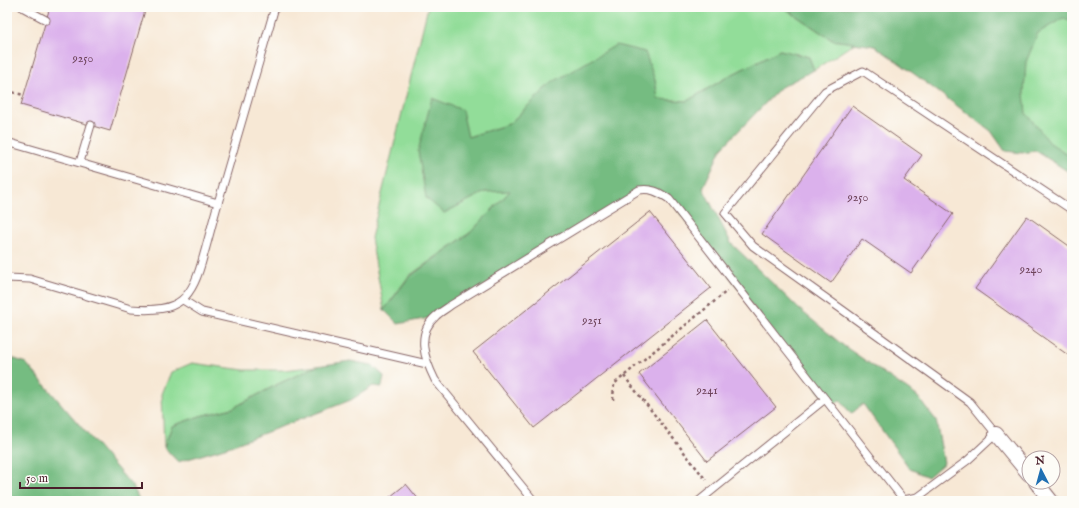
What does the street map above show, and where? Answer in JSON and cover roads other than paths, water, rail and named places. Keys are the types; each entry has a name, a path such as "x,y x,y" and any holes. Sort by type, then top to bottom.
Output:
{"street":[{"path":"996,434 1021,464"},
{"path":"1042,490 1051,501"}],"lane":[{"path":"22,7 46,20"},
{"path":"7,278 30,279 131,309 148,310 167,307 183,300 192,290 198,276 275,7"},
{"path":"534,501 435,380 425,358 423,344 424,331 434,317 451,305 639,190 648,189 659,192 668,199 904,500 918,497 968,460 996,434 970,402 753,246 725,213 825,91 863,71 1072,210"},
{"path":"80,162 91,125"},
{"path":"7,142 218,203"},
{"path":"183,300 202,312 427,364"},
{"path":"699,501 825,399"}]}
